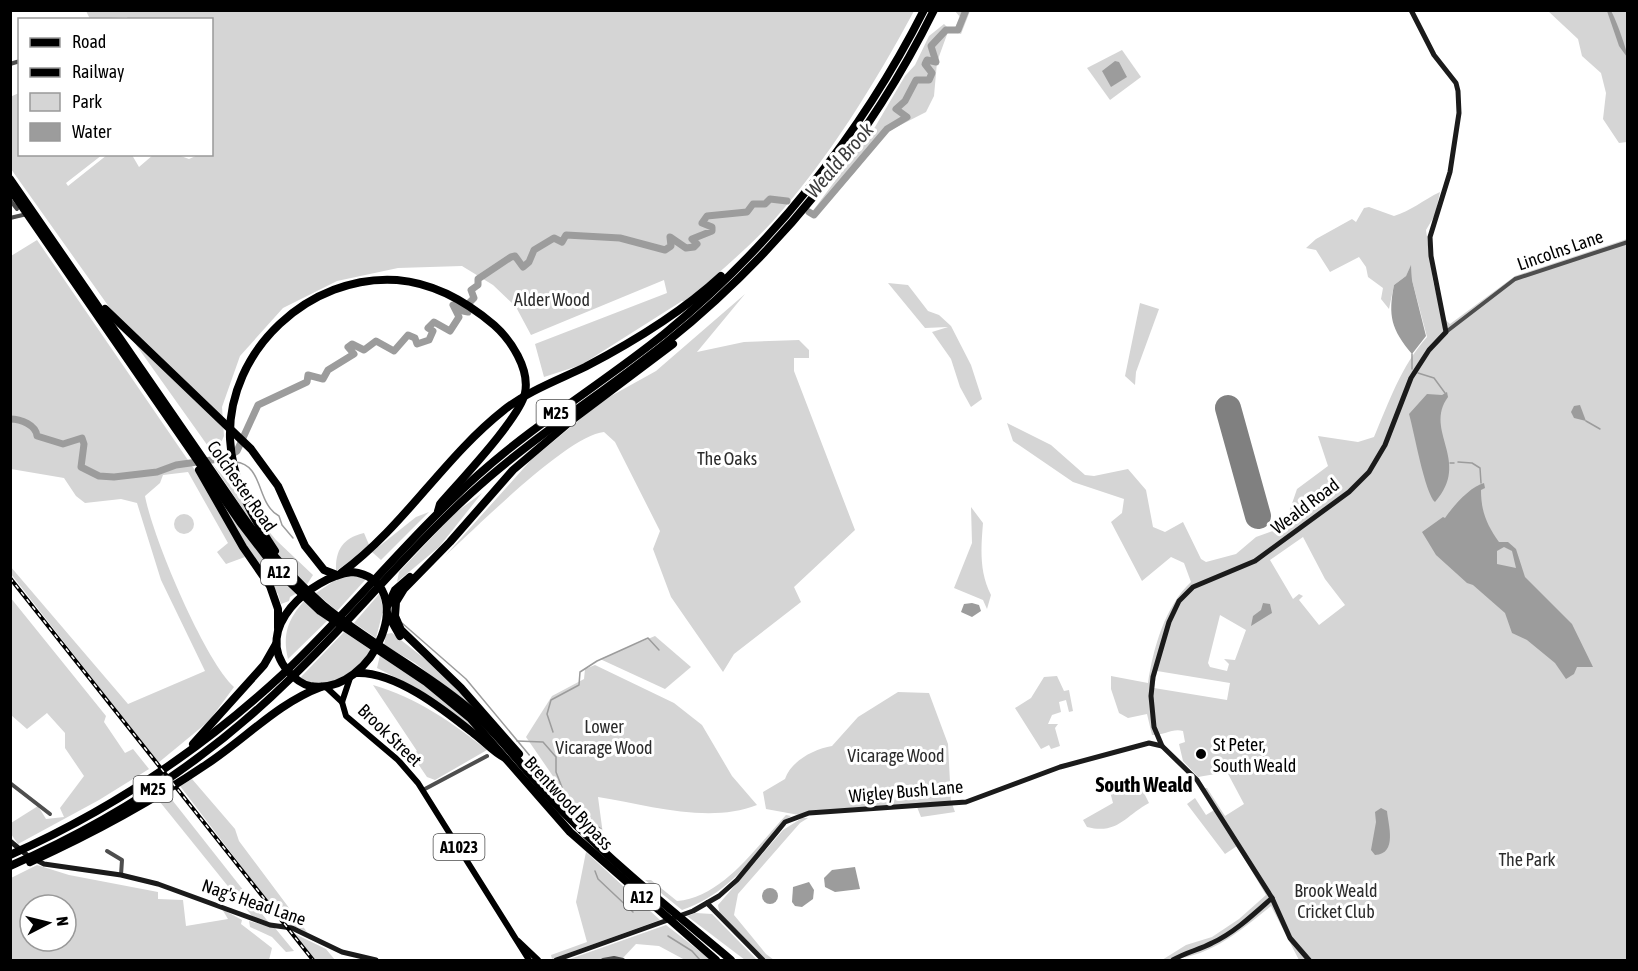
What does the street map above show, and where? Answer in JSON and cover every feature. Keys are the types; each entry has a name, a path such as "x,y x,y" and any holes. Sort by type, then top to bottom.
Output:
{"highway":[{"name":"M25","path":"123,808 205,753 280,689 437,514 514,445 663,334 736,268 785,216 842,145 888,75 924,10"},
{"name":"M25","path":"513,470 572,420 692,328 728,295 744,274 804,209 847,154 898,77 934,10"},
{"name":"Colchester Road","path":"10,178 96,301 253,541 294,588 338,624 443,695 480,728 509,760"},
{"name":"Colchester Road","path":"10,189 14,199 196,456"},
{"name":"M25","path":"339,574 365,555 410,510 458,450 506,408 624,345 674,314 723,275 736,268"},
{"name":"M25","path":"10,855 108,806 182,757 273,683 388,570 489,477 665,344 744,274"},
{"name":"M25","path":"308,588 262,531 243,493 235,469 230,436 233,406 246,366 278,324 300,307 350,283 379,280 424,286 462,303 485,318 506,337 519,360 526,391 516,413 440,504 437,514"},
{"name":"A12","path":"96,301 251,448 278,486 305,546 324,570 339,574"},
{"name":"M25","path":"425,654 401,630 394,609 399,595 513,470 587,401"},
{"name":"Colchester Road","path":"203,466 257,535 308,588 351,626 432,680 469,710 505,746 557,806"},
{"name":"A12","path":"203,466 243,548 274,592 278,609 278,629"},
{"name":"M25","path":"387,610 395,590 428,564"},
{"path":"360,573 374,580 383,591 387,610 380,640 373,655 353,675 323,687 304,684 290,673 280,660 276,644 278,629 308,588 339,574 360,573"},
{"name":"A12","path":"387,610 398,634 425,654 499,730 557,806"},
{"name":"M25","path":"182,757 264,665 276,644"},
{"name":"A12","path":"353,675 380,674 409,689 462,724 498,755 509,760"},
{"name":"M25","path":"10,871 133,810 207,764 297,697 323,687"},
{"name":"M25","path":"10,866 153,794 232,745"},
{"name":"Brentwood Bypass","path":"509,760 570,832 716,960"},
{"name":"Brentwood Bypass","path":"557,806 629,876 732,960"}],"main road":[{"name":"Brook Street","path":"342,702 353,675"},
{"name":"Brook Street","path":"323,687 342,702 348,719 398,760 423,790 490,901 530,960"},
{"name":"Brook Street","path":"518,940 538,960"}],"street":[{"path":"1411,10 1434,55 1456,83 1458,91 1459,113 1450,172 1430,237 1431,256 1446,332"},
{"path":"14,199 17,209 15,215"},
{"name":"Colchester Road","path":"17,209 26,214"},
{"path":"10,218 26,214"},
{"name":"Lincolns Lane","path":"1446,332 1515,279 1628,242"},
{"name":"Weald Road","path":"1309,960 1290,938 1272,898 1197,780 1162,746 1156,732 1151,696 1153,677 1169,622 1179,601 1193,587 1256,561 1356,486 1369,472 1384,445 1411,378 1429,350 1446,332"},
{"path":"1156,732 1151,743 1162,746"},
{"name":"Wigley Bush Lane","path":"556,960 693,911 719,896 791,818 808,813 966,802 1060,767 1151,743"},
{"path":"423,790 487,756"},
{"path":"10,783 50,814"},
{"name":"Nag's Head Lane","path":"10,841 35,860 51,866 121,875 159,885 270,925 292,928 342,952 376,960"},
{"path":"107,851 122,860 121,875"},
{"path":"1173,960 1186,952 1212,944 1236,928 1272,898"},
{"path":"707,903 728,928 763,960"},
{"path":"603,960 614,958 623,960"}],"green space":[{"name":"Alder Wood","path":"86,11 914,11 850,120 813,172 773,221 685,302 682,301 581,365 544,377 535,344 667,293 664,280 531,335 516,307 493,285 462,266 398,268 337,281 283,308 240,356 222,407 224,436 215,456 11,169 10,97 18,93 18,156 101,156 66,183 68,186 106,156 133,156 139,167 152,156 181,156 189,159 196,156 213,156 213,18 90,18"},
{"path":"955,11 970,11 961,34 953,32 960,17"},
{"path":"1548,11 1627,11 1627,142 1619,143 1603,119 1606,93 1601,73 1582,56 1578,39"},
{"path":"944,24 949,29 937,62 934,96 926,112 885,133 855,172 821,209 812,212 875,127 905,76 915,65 929,36"},
{"path":"1122,50 1141,77 1110,100 1087,68"},
{"path":"1440,192 1435,215 1426,230 1433,281 1442,317 1450,324 1515,276 1627,239 1627,960 1299,960 1271,906 1234,935 1207,950 1178,959 1162,960 1186,945 1212,937 1239,919 1266,895 1237,846 1225,854 1187,804 1195,798 1206,815 1216,809 1203,788 1207,788 1225,816 1244,804 1227,772 1198,777 1183,761 1179,744 1185,742 1183,731 1175,730 1152,735 1147,714 1128,718 1119,713 1111,689 1111,676 1148,683 1153,656 1167,616 1191,582 1184,563 1171,557 1142,581 1111,522 1122,513 1124,499 1073,482 1013,441 1007,423 1051,445 1085,475 1094,476 1128,469 1146,490 1153,527 1165,532 1183,522 1201,559 1206,562 1236,554 1256,537 1284,527 1297,489 1328,466 1318,436 1358,442 1374,437 1403,372 1427,337 1412,280 1411,266 1406,276 1394,285 1389,309 1381,299 1383,288 1368,277 1366,267 1359,257 1330,272 1316,250 1306,248 1316,239 1352,219 1356,222 1364,208 1369,207 1394,216","holes":["1303,537 1325,579 1345,605 1319,625 1299,600 1303,596 1299,594 1293,599 1270,560","1220,615 1246,630 1235,660 1224,659 1229,664 1227,671 1210,667 1208,663","1157,671 1230,683 1227,700 1154,688"]},
{"path":"37,240 203,482 245,557 226,564 217,552 228,543 188,472 163,475 160,483 145,496 158,540 181,597 209,651 234,687 209,721 158,763 11,574 10,566 128,704 205,671 161,580 137,503 121,499 85,503 76,496 64,478 11,469 11,256"},
{"path":"888,283 908,285 928,311 939,315 951,326 971,365 982,399 971,407 960,387 951,359 932,332 948,327 925,328"},
{"name":"The Oaks","path":"745,294 697,352 744,342 799,340 809,350 809,358 794,358 794,371 855,530 794,587 801,602 734,654 723,672 671,597 653,549 660,531 615,442 604,432 588,437 546,465 445,556 531,460 602,401 656,371"},
{"path":"1140,303 1159,309 1136,372 1135,385 1125,376"},
{"path":"212,463 276,540 313,575 306,586 267,545"},
{"path":"482,493 439,547 397,582 399,572 455,513"},
{"path":"221,497 297,593 290,597 289,601 281,604 278,594 247,549 218,499"},
{"path":"971,507 983,523 981,550 984,577 991,595 987,609 983,600 954,588 972,543"},
{"path":"429,512 381,560 372,552 416,517"},
{"path":"184,514 191,517 194,524 191,531 184,534 177,531 174,524 177,517"},
{"path":"364,533 370,547 336,571 337,557 342,546 351,538"},
{"path":"350,575 366,579 337,611 316,593 337,579"},
{"path":"380,593 383,611 376,638 354,623"},
{"path":"10,597 106,716 104,722 125,753 133,749 149,769 99,800 18,844 11,834 11,823 38,806 46,819 64,817 60,808 84,776 65,748 65,733 47,713 27,729 11,715"},
{"path":"305,600 328,620 288,659 286,634 288,627 294,614"},
{"path":"344,632 371,650 364,659 349,673 331,682 311,682 300,678"},
{"path":"392,633 439,670 474,706 472,708 415,663 384,645 386,634"},
{"path":"655,636 691,667 665,689 600,659"},
{"path":"380,655 437,693 479,730 477,732 422,691 377,668"},
{"name":"Lower Vicarage Wood","path":"595,665 674,703 702,725 732,776 757,805 719,813 699,813 598,797 604,842 559,785 526,737 552,696 584,679 585,669"},
{"path":"1057,676 1064,691 1069,690 1073,711 1069,712 1066,700 1059,702 1061,712 1052,715 1048,724 1058,724 1055,728 1060,746 1051,749 1049,745 1041,749 1015,708 1031,698 1044,677"},
{"path":"373,685 419,704 461,730 487,750 435,780 427,777 412,755 417,751"},
{"name":"Vicarage Wood","path":"898,692 929,693 948,744 951,801 955,812 921,817 917,807 799,815 766,809 763,792 785,779 792,767 804,757 832,746 858,717"},
{"path":"1136,777 1149,803 1114,826 1098,829 1087,827 1083,820 1113,803 1108,784"},
{"path":"192,779 235,829 239,841 307,932 284,922 180,786"},
{"path":"169,796 270,924 252,916 160,802"},
{"path":"786,815 791,816 780,825 738,874 718,891 695,905 682,910 645,880 651,880 677,901 694,897 709,890 738,868"},
{"path":"802,818 808,818 800,823 738,894 734,915 766,954 774,960 765,960 720,915 718,905 783,830"},
{"path":"586,852 660,920 552,959 551,955 587,942 576,902"},
{"path":"37,865 69,875 158,892 158,899 183,900 186,926 228,919 222,909 242,920 241,924 272,948 269,960 11,960 11,878"},
{"path":"696,913 712,914 757,960 745,960 687,916"},
{"path":"249,921 275,928 294,951 286,952 272,937 250,927"},
{"path":"666,925 711,960 685,960 659,946 636,944 621,960 567,960"},
{"path":"293,933 326,949 335,960 315,960"}],"water":[{"path":"1607,11 1611,11 1615,20 1627,57 1619,46"},
{"path":"1115,61 1119,62 1127,77 1111,87 1102,71"},
{"path":"1411,265 1412,280 1426,336 1412,354 1395,329 1391,305 1394,285 1406,276"},
{"path":"1447,392 1448,397 1442,410 1441,422 1449,460 1449,473 1445,487 1435,502 1427,487 1409,414 1427,394 1442,395"},
{"path":"1580,405 1586,421 1574,418 1571,412 1574,406"},
{"path":"1484,483 1485,488 1481,490 1482,505 1488,524 1495,536 1499,542 1508,542 1516,549 1525,577 1572,624 1593,667 1577,667 1574,674 1566,679 1555,663 1527,640 1512,633 1505,613 1436,555 1422,532 1443,517 1445,518 1463,497","holes":["1504,547 1512,551 1516,568 1497,564 1497,551"]},
{"path":"1263,603 1270,604 1272,613 1251,626 1253,616 1261,610"},
{"path":"964,604 979,605 981,611 972,617 961,612"},
{"path":"1381,808 1387,811 1390,837 1387,850 1375,855 1371,850 1376,822 1375,812"},
{"path":"855,867 860,889 835,892 825,887 824,878 832,870"},
{"path":"809,882 814,890 813,899 802,907 795,906 792,902 793,887"},
{"path":"770,888 776,890 778,896 776,902 770,904 764,902 762,896 764,890"}],"waterway":[{"name":"Weald Brook","path":"809,212 814,215 887,129 907,117 896,109 905,101 916,80 929,80 932,73 925,64 927,60 936,62 931,46 946,30 958,30 966,10"},
{"name":"Weald Brook","path":"10,419 27,423 34,429 37,436 63,444 82,438 84,444 81,467 99,476 114,477 157,472 176,465 226,458 237,451 258,405 307,382 308,375 323,379 328,370 354,354 348,347 352,344 364,350 376,341 394,351 408,335 415,338 417,344 429,340 433,331 428,328 434,322 450,331 459,317 453,305 459,303 463,311 468,312 469,303 474,298 471,290 478,285 478,279 511,257 515,256 523,267 529,262 534,250 554,238 562,242 566,235 620,238 665,250 671,246 670,237 686,248 694,247 697,244 692,239 712,231 712,227 702,223 707,216 747,212 753,204 765,204 770,199 787,201"},
{"path":"1412,354 1412,369"},
{"path":"1418,373 1434,378 1445,393"},
{"path":"1586,421 1600,429"},
{"name":"Weald Brook","path":"222,458 231,461"},
{"path":"235,462 244,464 251,470 266,503 279,516 282,525 293,538"},
{"path":"1458,462 1472,463 1480,468 1481,483"},
{"path":"402,623 466,679 570,804 601,829 601,840"},
{"path":"553,732 547,714 551,700 579,685 580,672 597,661 648,638 659,650"},
{"path":"517,741 543,742 556,757 556,772 565,795"},
{"path":"595,871 598,879 633,912"},
{"path":"668,936 692,951 700,960"}],"runway":[{"path":"1228,408 1258,516"}],"railway":[{"path":"10,578 313,960"}],"place":[{"name":"St Peter, South Weald","path":"1201,754"}],"district":[{"name":"South Weald","path":"1144,784"}],"park label":[{"name":"The Park","path":"1527,859"},
{"name":"Brook Weald Cricket Club","path":"1336,900"}]}
